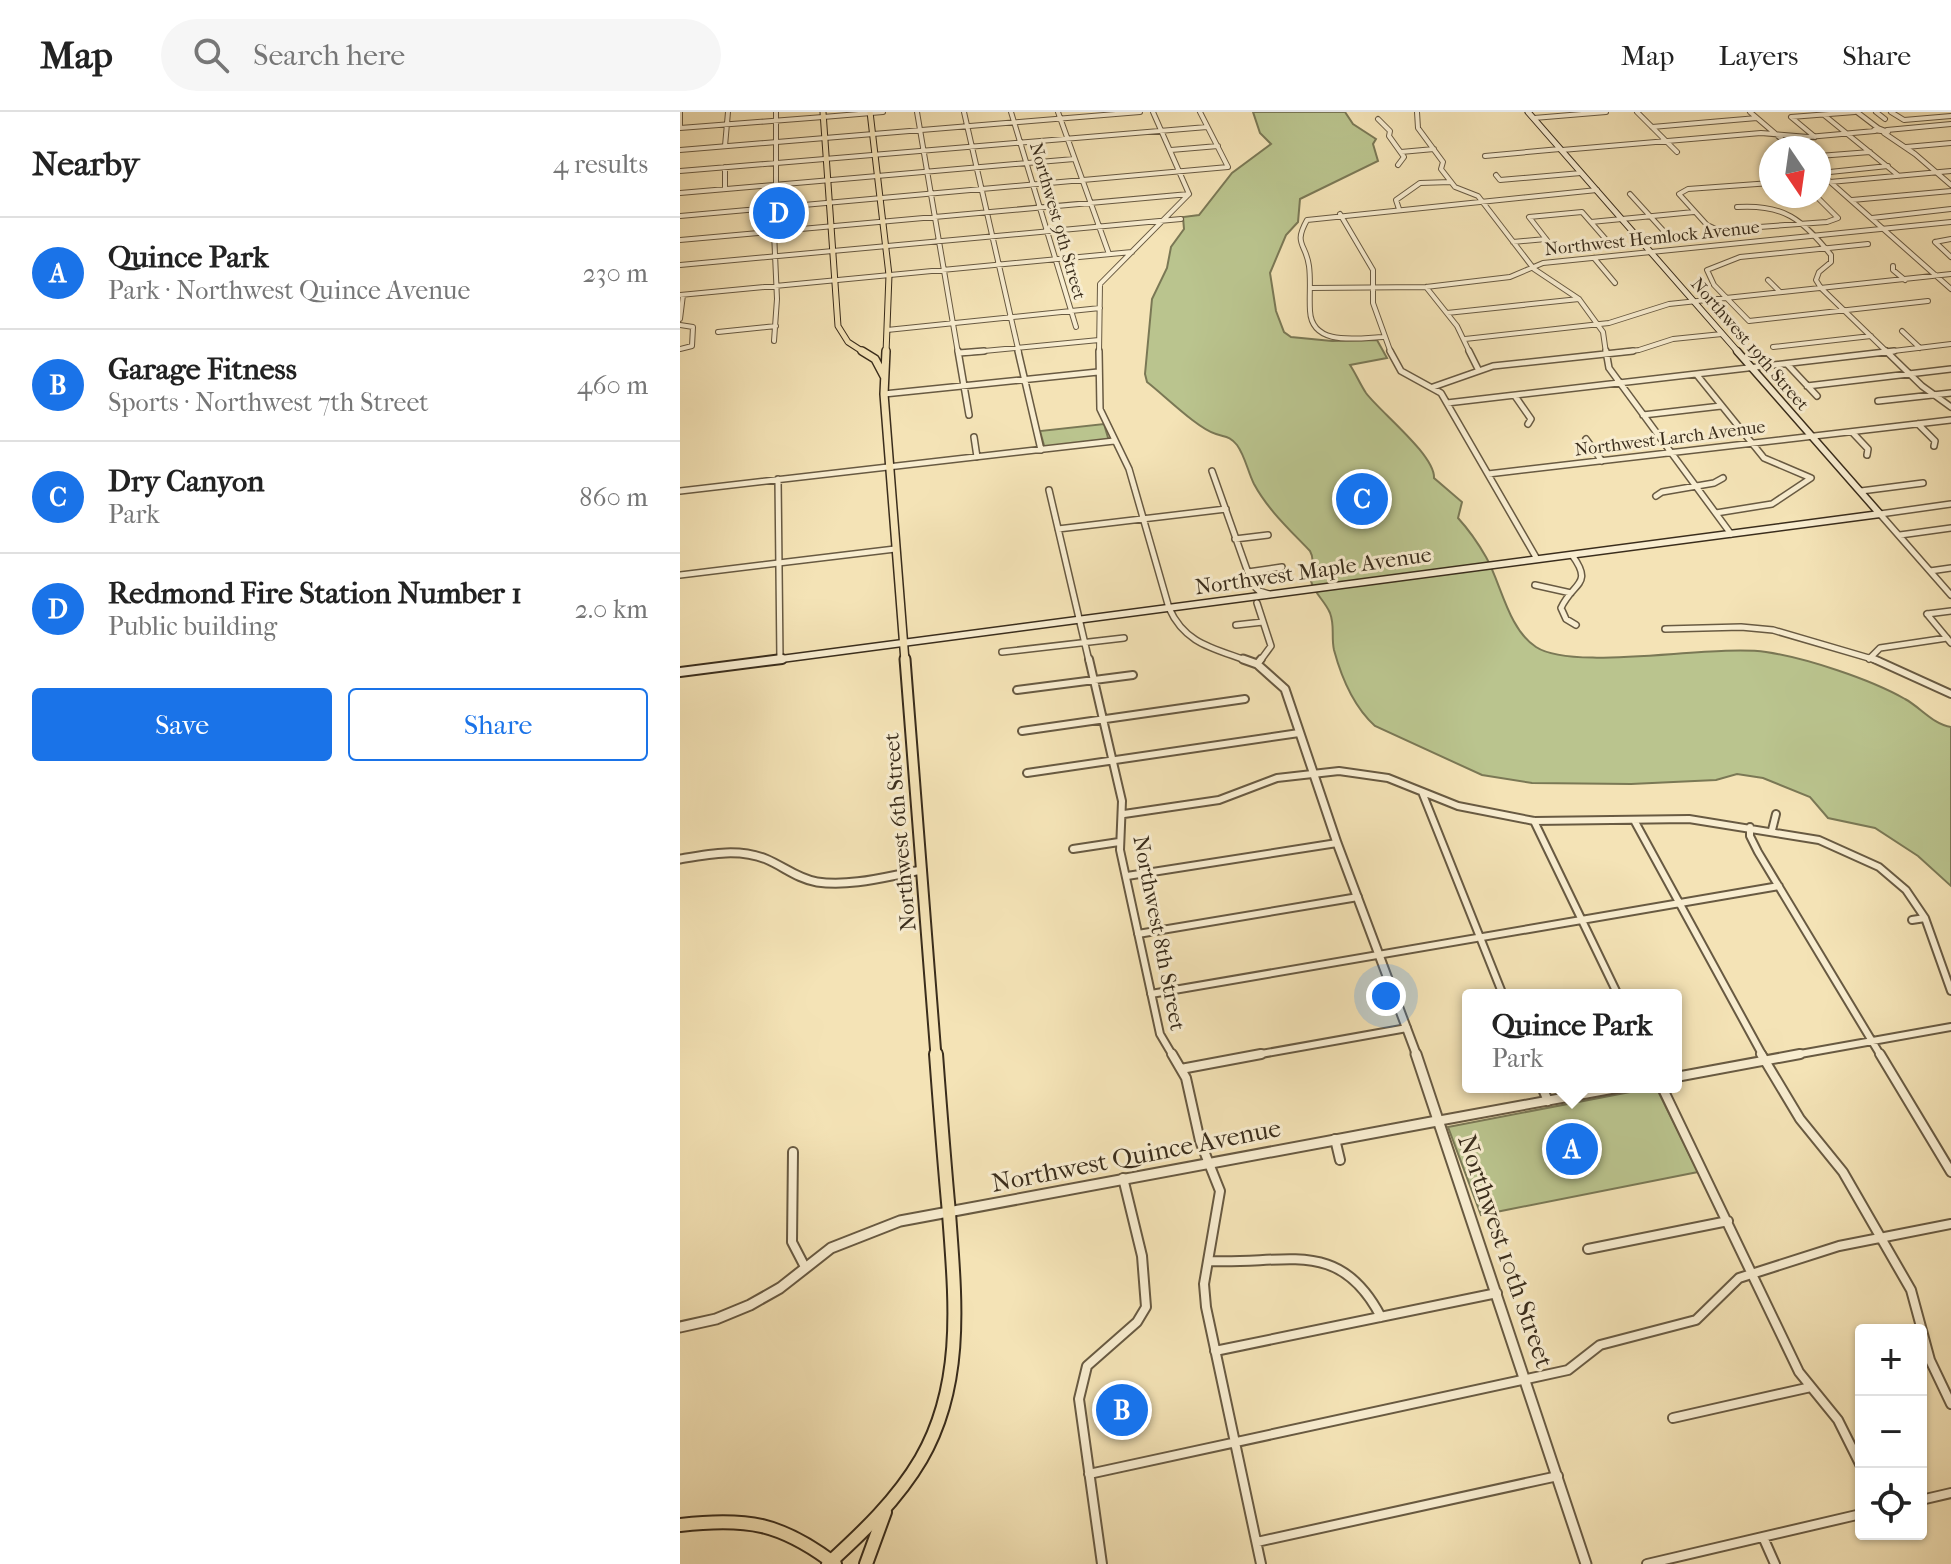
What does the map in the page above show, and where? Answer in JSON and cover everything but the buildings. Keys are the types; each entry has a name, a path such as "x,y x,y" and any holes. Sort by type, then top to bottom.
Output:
{"main road":[{"name":"Northwest 6th Street","path":"870,112 887,246 888,344 884,394 957,1319 954,1358 945,1402 928,1449 885,1512"},
{"name":"Northwest 19th Street","path":"1528,112 1880,514"},
{"path":"823,114 841,335 875,359 884,376"},
{"path":"865,351 881,350 888,344"},
{"name":"Northwest Maple Avenue","path":"680,672 1880,514"},
{"path":"680,1525 740,1519 769,1524 831,1563 885,1512"},
{"path":"866,1564 885,1512"}],"street":[{"path":"680,112 680,127 776,121 823,114 883,112"},
{"path":"725,146 728,112"},
{"path":"776,112 776,207"},
{"path":"917,112 969,415"},
{"path":"964,112 1041,450"},
{"name":"Northwest 9th Street","path":"1011,112 1076,327"},
{"path":"1058,112 1109,254"},
{"path":"680,150 1140,112"},
{"path":"1153,112 1189,194"},
{"path":"680,216 1228,167 1200,112"},
{"path":"1417,112 1418,128 1443,162 1441,169 1455,187 1478,196 1531,266 1579,299 1599,325 1609,368 1731,534"},
{"path":"1534,118 1606,112"},
{"path":"1637,112 1677,152"},
{"path":"1750,112 1778,136"},
{"path":"1814,136 1791,117 1856,112 1876,130"},
{"path":"1876,112 1885,119"},
{"path":"1891,112 1904,120 1951,114"},
{"path":"1920,112 1928,118"},
{"path":"1824,115 1899,176"},
{"path":"1652,127 1757,118"},
{"path":"1378,119 1390,131 1389,136 1404,157 1398,165"},
{"path":"1826,136 1951,124"},
{"path":"680,171 1207,127"},
{"path":"1886,132 1951,188"},
{"path":"1485,156 1775,133 1805,136"},
{"path":"1906,147 1951,143"},
{"path":"1171,150 1218,146"},
{"path":"1401,152 1434,149"},
{"path":"1831,155 1870,152"},
{"path":"680,193 1074,159"},
{"path":"1831,171 1888,166"},
{"path":"725,167 725,189"},
{"path":"1831,182 1951,171"},
{"path":"1496,175 1500,180 1581,173"},
{"path":"1399,209 1396,200 1420,183 1451,182"},
{"path":"1759,183 1679,192 1680,197 1707,225 1718,230 1835,220 1837,215 1829,208"},
{"path":"1831,183 1951,289"},
{"path":"1852,200 1951,188"},
{"path":"1383,337 1326,337 1310,316 1310,278 1299,234 1307,220 1340,214 1597,190"},
{"path":"680,240 1189,194"},
{"path":"1189,194 1100,284 1100,409 1129,469 1169,608 1178,628 1201,643 1257,664 1271,646 1257,603"},
{"path":"1630,194 1670,238"},
{"path":"1737,207 1779,207 1813,235 1831,255 1831,262 1819,272 1816,280 1821,288 1910,374 1951,407"},
{"path":"1872,218 1951,209"},
{"path":"1582,212 1609,243 1553,248 1546,239 1529,217 1582,212"},
{"path":"1591,222 1694,212"},
{"path":"1340,214 1373,270 1373,303 1383,337 1405,375 1433,387 1447,403 1537,559"},
{"path":"680,265 1181,219"},
{"name":"Northwest Hemlock Avenue","path":"1311,288 1426,287 1498,280 1517,275 1531,266 1951,222"},
{"path":"774,232 774,341"},
{"path":"1513,242 1546,239"},
{"path":"1951,239 1935,242 1951,257"},
{"path":"1868,244 1740,257 1707,270 1749,321 1928,301"},
{"path":"680,349 692,346 693,327 680,322 682,295 1132,252"},
{"path":"1594,258 1615,283"},
{"path":"1893,266 1893,270 1905,280"},
{"path":"1465,339 1599,325 1657,307 1695,301 1951,274"},
{"path":"1768,280 1780,292"},
{"path":"1426,287 1465,339 1478,369"},
{"path":"1447,313 1579,299"},
{"path":"887,330 1100,308"},
{"path":"718,332 776,326"},
{"path":"1902,331 1920,348"},
{"path":"1433,387 1478,369 1639,350 1673,339 1722,334"},
{"path":"1773,347 1871,336"},
{"path":"959,353 1099,340"},
{"path":"1447,403 1951,344"},
{"path":"1787,364 1817,396"},
{"path":"1807,386 1951,369"},
{"path":"884,394 1098,372"},
{"path":"1697,375 1764,458 1811,478 1772,504 1716,513"},
{"path":"1878,401 1951,393"},
{"path":"1515,396 1531,419 1528,424"},
{"path":"1643,415 1721,406"},
{"name":"Northwest Larch Avenue","path":"1488,474 1951,420"},
{"path":"1918,424 1935,441 1934,446"},
{"path":"1852,432 1868,449 1867,455"},
{"path":"974,437 977,457"},
{"path":"1586,439 1602,461"},
{"path":"680,491 1114,441"},
{"path":"1212,471 1252,584 1251,593 1246,597"},
{"path":"1656,496 1662,492 1714,483 1723,478"},
{"path":"778,479 780,659"},
{"path":"1861,491 1923,483"},
{"name":"Northwest 8th Street","path":"1049,490 1124,814 1119,842 1160,1034 1181,1069 1220,1201 1205,1295 1261,1564"},
{"name":"Northwest Maple Avenue","path":"1880,514 1951,504"},
{"path":"1058,529 1226,509"},
{"name":"Northwest 19th Street","path":"1880,514 1951,595"},
{"path":"1900,535 1951,528"},
{"path":"1235,539 1268,535"},
{"path":"680,575 895,549"},
{"path":"1572,555 1583,570 1583,579 1561,603 1560,612 1564,620 1576,625"},
{"path":"1248,572 1282,567"},
{"path":"1930,571 1951,568"},
{"path":"1252,584 1259,591 1270,594"},
{"path":"1535,585 1571,593"},
{"path":"1949,640 1927,614 1951,611"},
{"path":"1236,625 1263,622"},
{"path":"1665,629 1754,627 1807,638 1933,682 1951,694"},
{"path":"1002,652 1124,638"},
{"path":"1869,659 1880,648 1949,640"},
{"name":"Northwest 10th Street","path":"1257,664 1285,689 1337,843 1407,1028 1586,1564"},
{"path":"1017,690 1133,675"},
{"path":"1022,731 1245,699"},
{"path":"1027,773 1299,733"},
{"path":"1124,814 1219,800 1260,783 1313,773 1359,773 1388,778 1458,806 1534,821 1689,819 1819,840 1879,867 1906,890 1925,918 1951,991"},
{"path":"1422,792 1500,989"},
{"path":"1772,830 1776,814"},
{"path":"1634,820 1765,1061 1800,1119 1843,1172 1911,1290 1930,1360 1951,1404"},
{"path":"1534,821 1615,989"},
{"path":"1750,827 1750,836 1779,886 1951,1172"},
{"path":"1073,849 1119,842"},
{"path":"1127,876 1337,843"},
{"path":"680,859 719,853 759,856 796,876 818,883 848,882 922,870"},
{"path":"1151,994 1779,886"},
{"path":"1138,934 1358,897"},
{"path":"1912,920 1925,918"},
{"path":"1682,1076 1951,1027"},
{"path":"1181,1069 1407,1028"},
{"path":"1545,1093 1548,1101"},
{"name":"Northwest Quince Avenue","path":"680,1327 716,1319 750,1305 834,1247 900,1221 1590,1093"},
{"path":"1665,1093 1799,1372 1838,1420 1855,1454"},
{"path":"1335,1139 1340,1160"},
{"path":"793,1152 792,1242 805,1267"},
{"path":"1102,1564 1079,1399 1087,1366 1137,1322 1146,1307 1142,1256 1123,1178"},
{"path":"1588,1249 1728,1221"},
{"path":"1089,1474 1568,1370 1600,1345 1686,1325 1705,1314 1728,1285 1753,1273 1839,1246 1951,1224"},
{"path":"1209,1261 1293,1258 1318,1260 1341,1267 1361,1280 1373,1296 1381,1317"},
{"path":"1215,1351 1497,1293"},
{"path":"1673,1418 1811,1387"},
{"path":"1257,1542 1558,1476"},
{"path":"1927,1499 1951,1493"},
{"path":"1647,1564 1855,1515"},
{"path":"1763,1537 1775,1564"}],"green space":[{"path":"1253,112 1345,112 1353,124 1376,139 1373,144 1378,161 1300,199 1298,222 1286,235 1270,273 1276,311 1284,332 1291,337 1332,341 1377,340 1387,358 1350,365 1366,393 1426,458 1434,478 1462,502 1458,518 1486,557 1512,617 1526,639 1536,647 1555,654 1580,657 1713,651 1766,652 1837,670 1905,699 1933,719 1951,727 1951,886 1918,856 1875,828 1828,818 1810,797 1763,778 1737,774 1716,780 1631,784 1532,783 1482,775 1375,726 1367,718 1349,691 1340,670 1334,650 1330,613 1311,581 1310,551 1266,502 1234,442 1191,419 1147,382 1145,374 1152,299 1167,268 1171,247 1184,229 1183,217 1199,215 1232,173 1271,144 1260,133"},
{"path":"1104,424 1109,441 1045,449 1040,431"},
{"path":"1625,1093 1659,1093 1698,1172 1481,1215 1448,1127"}],"place":[{"name":"Redmond Fire Station Number 1","path":"779,213"},
{"name":"Dry Canyon","path":"1362,499"},
{"name":"Quince Park","path":"1572,1149"},
{"name":"Garage Fitness","path":"1122,1410"}]}
